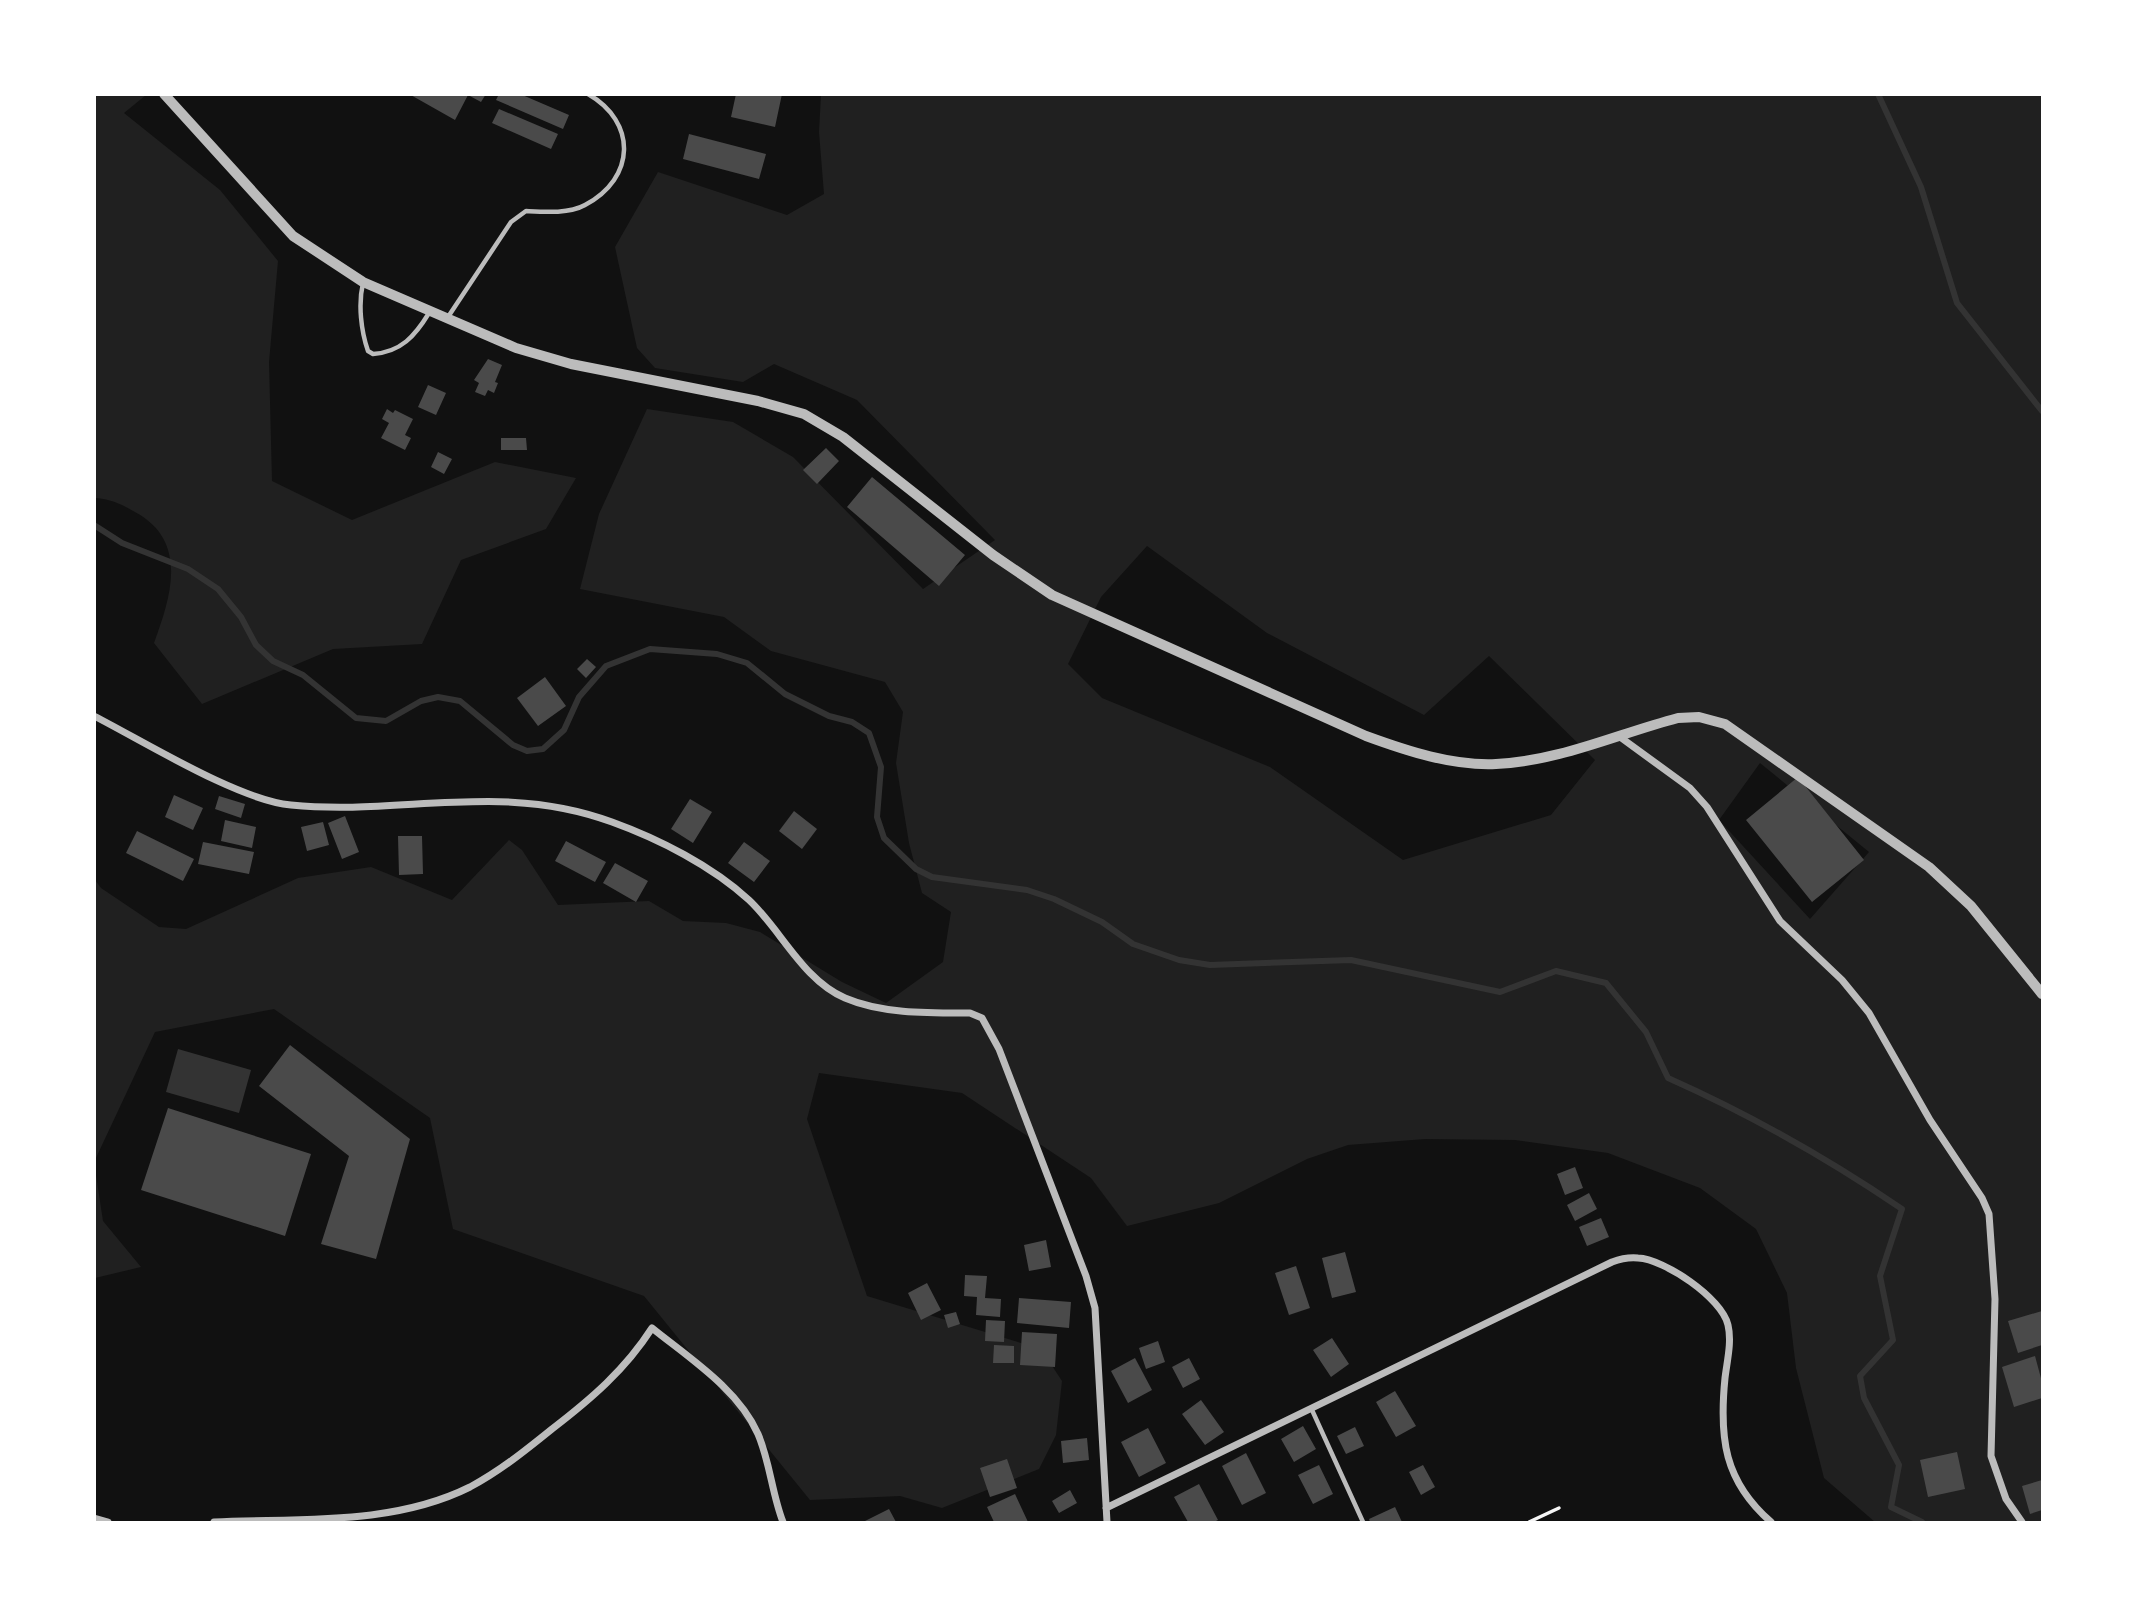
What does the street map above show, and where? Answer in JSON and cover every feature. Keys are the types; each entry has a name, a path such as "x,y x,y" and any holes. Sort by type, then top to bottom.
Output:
{"street":[{"path":"164,94 293,236 363,282 516,348 571,364 735,396 804,414 843,437 993,555 1052,595 1392,746 1446,760 1494,764 1545,757 1678,718 1699,717 1725,724 1929,867 1971,906 2042,994"},
{"path":"94,716 223,781 282,804 498,801 555,807 613,822 686,857 748,899 831,991 877,1006 970,1013 982,1018 999,1049 1091,1292 1098,1359 1107,1522"},
{"path":"1620,737 1690,788 1707,807 1780,921 1843,980 1869,1013 1930,1120 1982,1198 1989,1214 1995,1298 1991,1455 2006,1499 2022,1522"},
{"path":"1106,1508 1612,1262 1626,1258 1649,1260 1701,1290 1726,1319 1730,1337 1722,1406 1725,1447 1737,1482 1757,1510 1771,1522"},
{"path":"214,1522 374,1515 418,1506 454,1494 510,1462 589,1401 629,1363 652,1328 696,1364 747,1415 764,1452 783,1522"},
{"path":"94,1518 108,1522"}],"lane":[{"path":"446,320 511,222 526,211 552,212 584,206 610,186 624,166 625,148 618,121 605,104 588,94"},
{"path":"363,282 359,298 364,333 369,351 373,354 396,349 412,338 430,312"},
{"path":"1311,1410 1363,1522"}],"path":[{"path":"1529,1522 1559,1508"}],"shaded area":[{"path":"95,94 146,95 124,113 220,190 278,261 269,362 272,481 352,520 495,462 576,478 546,529 461,560 422,644 333,649 202,704 154,643 170,589 169,554 163,538 152,524 135,512 116,502 95,498"},
{"path":"821,95 2042,95 2042,1522 1875,1522 1824,1478 1796,1368 1787,1293 1756,1229 1700,1188 1608,1153 1515,1140 1425,1139 1348,1145 1307,1159 1219,1203 1127,1226 1091,1178 962,1093 819,1073 807,1119 867,1296 1041,1349 1062,1381 1056,1435 1039,1469 942,1508 900,1496 810,1500 644,1296 453,1229 430,1118 274,1009 155,1032 95,1160 95,880 101,888 159,927 186,929 298,878 371,867 452,900 509,840 522,850 558,905 649,901 683,921 726,923 760,932 842,982 886,1003 943,962 951,912 922,893 909,843 896,763 903,712 885,682 771,651 724,617 580,589 599,514 647,409 733,422 793,457 923,589 995,540 857,400 774,364 743,382 655,368 637,348 615,247 658,172 787,215 824,194 819,132","holes":["1147,546 1267,633 1424,715 1489,656 1595,760 1551,815 1403,860 1270,767 1102,698 1068,664 1101,597","1760,763 1869,852 1810,919 1719,820"]},
{"path":"178,1049 251,1070 239,1113 166,1092"},
{"path":"94,1162 103,1221 141,1267 95,1278"}],"building":[{"path":"409,94 486,94 481,102 468,95 455,120"},
{"path":"499,94 520,94 569,115 563,129 496,100"},
{"path":"736,94 782,94 775,127 731,117"},
{"path":"499,109 558,134 551,149 492,123"},
{"path":"689,134 766,154 759,179 683,159"},
{"path":"488,359 502,365 494,393 488,390 485,396 475,392 479,383 474,380"},
{"path":"428,385 446,393 436,415 418,407"},
{"path":"387,409 413,419 405,435 411,438 405,450 381,438 389,423 382,419"},
{"path":"501,438 526,438 527,450 501,450"},
{"path":"826,448 839,461 817,484 803,470"},
{"path":"438,452 452,459 444,474 431,467"},
{"path":"872,477 965,555 939,586 847,507"},
{"path":"587,659 596,667 586,678 577,669"},
{"path":"545,677 566,706 538,726 517,698"},
{"path":"1798,777 1864,860 1812,902 1746,820"},
{"path":"174,795 203,808 193,830 165,817"},
{"path":"219,796 245,804 241,818 215,809"},
{"path":"690,799 712,812 693,843 671,829"},
{"path":"794,811 817,829 802,849 779,831"},
{"path":"345,816 359,852 342,859 328,823"},
{"path":"225,820 256,827 252,848 221,841"},
{"path":"323,822 329,845 307,851 301,827"},
{"path":"137,831 194,859 183,881 126,853"},
{"path":"398,836 422,836 423,874 399,875"},
{"path":"566,841 606,862 595,882 555,861"},
{"path":"203,842 254,852 249,874 198,864"},
{"path":"744,842 770,861 754,882 728,863"},
{"path":"615,863 648,881 636,902 603,883"},
{"path":"290,1045 410,1139 376,1259 321,1244 349,1156 259,1086"},
{"path":"168,1108 311,1154 285,1236 141,1190"},
{"path":"1575,1167 1583,1188 1565,1195 1557,1174"},
{"path":"1589,1193 1597,1209 1575,1221 1567,1205"},
{"path":"1601,1218 1609,1237 1587,1246 1579,1227"},
{"path":"1046,1240 1051,1267 1029,1271 1024,1245"},
{"path":"1345,1252 1356,1292 1332,1298 1322,1258"},
{"path":"1296,1266 1310,1308 1289,1315 1275,1273"},
{"path":"965,1275 987,1276 985,1298 1001,1299 1000,1317 976,1315 977,1297 964,1296"},
{"path":"927,1283 941,1310 921,1320 908,1293"},
{"path":"1019,1298 1071,1302 1069,1328 1017,1323"},
{"path":"2042,1311 2042,1345 2018,1353 2008,1321"},
{"path":"956,1312 960,1324 948,1328 944,1315"},
{"path":"986,1320 1005,1321 1004,1342 985,1341"},
{"path":"1022,1332 1057,1334 1055,1367 1020,1365"},
{"path":"1332,1338 1349,1364 1331,1377 1313,1350"},
{"path":"1158,1341 1165,1362 1146,1369 1139,1348"},
{"path":"994,1345 1014,1346 1014,1363 993,1363"},
{"path":"2035,1356 2042,1382 2042,1398 2014,1407 2002,1367"},
{"path":"1135,1358 1152,1390 1128,1403 1111,1371"},
{"path":"1189,1358 1200,1379 1183,1388 1172,1367"},
{"path":"1395,1391 1416,1426 1396,1437 1376,1402"},
{"path":"1201,1400 1224,1432 1205,1445 1182,1414"},
{"path":"1303,1426 1316,1449 1294,1462 1281,1439"},
{"path":"1355,1427 1364,1446 1346,1454 1337,1436"},
{"path":"1148,1428 1166,1463 1139,1477 1121,1442"},
{"path":"1087,1438 1089,1460 1063,1463 1061,1441"},
{"path":"1957,1452 1965,1489 1928,1497 1920,1460"},
{"path":"1246,1453 1266,1493 1242,1505 1222,1466"},
{"path":"1007,1459 1017,1488 990,1497 980,1468"},
{"path":"1319,1465 1333,1494 1313,1504 1298,1475"},
{"path":"1423,1465 1435,1487 1421,1495 1409,1472"},
{"path":"2042,1480 2042,1510 2030,1514 2022,1486"},
{"path":"1199,1484 1218,1520 1214,1522 1188,1522 1174,1497"},
{"path":"1070,1490 1077,1503 1059,1513 1052,1501"},
{"path":"1015,1494 1028,1522 994,1522 987,1507"},
{"path":"1395,1507 1402,1522 1370,1522 1369,1519"},
{"path":"889,1509 896,1522 863,1522"}],"waterway":[{"path":"1878,94 1921,187 1957,303 2042,411"},
{"path":"94,525 122,543 188,569 218,589 241,617 256,645 273,661 303,675 356,718 386,721 421,701 438,697 460,701 513,745 527,751 543,749 564,730 579,697 606,666 650,649 717,654 747,663 785,694 829,716 852,722 869,733 881,767 877,817 884,838 916,869 932,877 1027,890 1054,899 1102,922 1133,944 1179,960 1210,965 1351,960 1500,992 1556,971 1606,983 1646,1032 1668,1078 1788,1138 1902,1209 1880,1276 1893,1340 1860,1376 1864,1398 1899,1465 1891,1507 1922,1522"}]}
